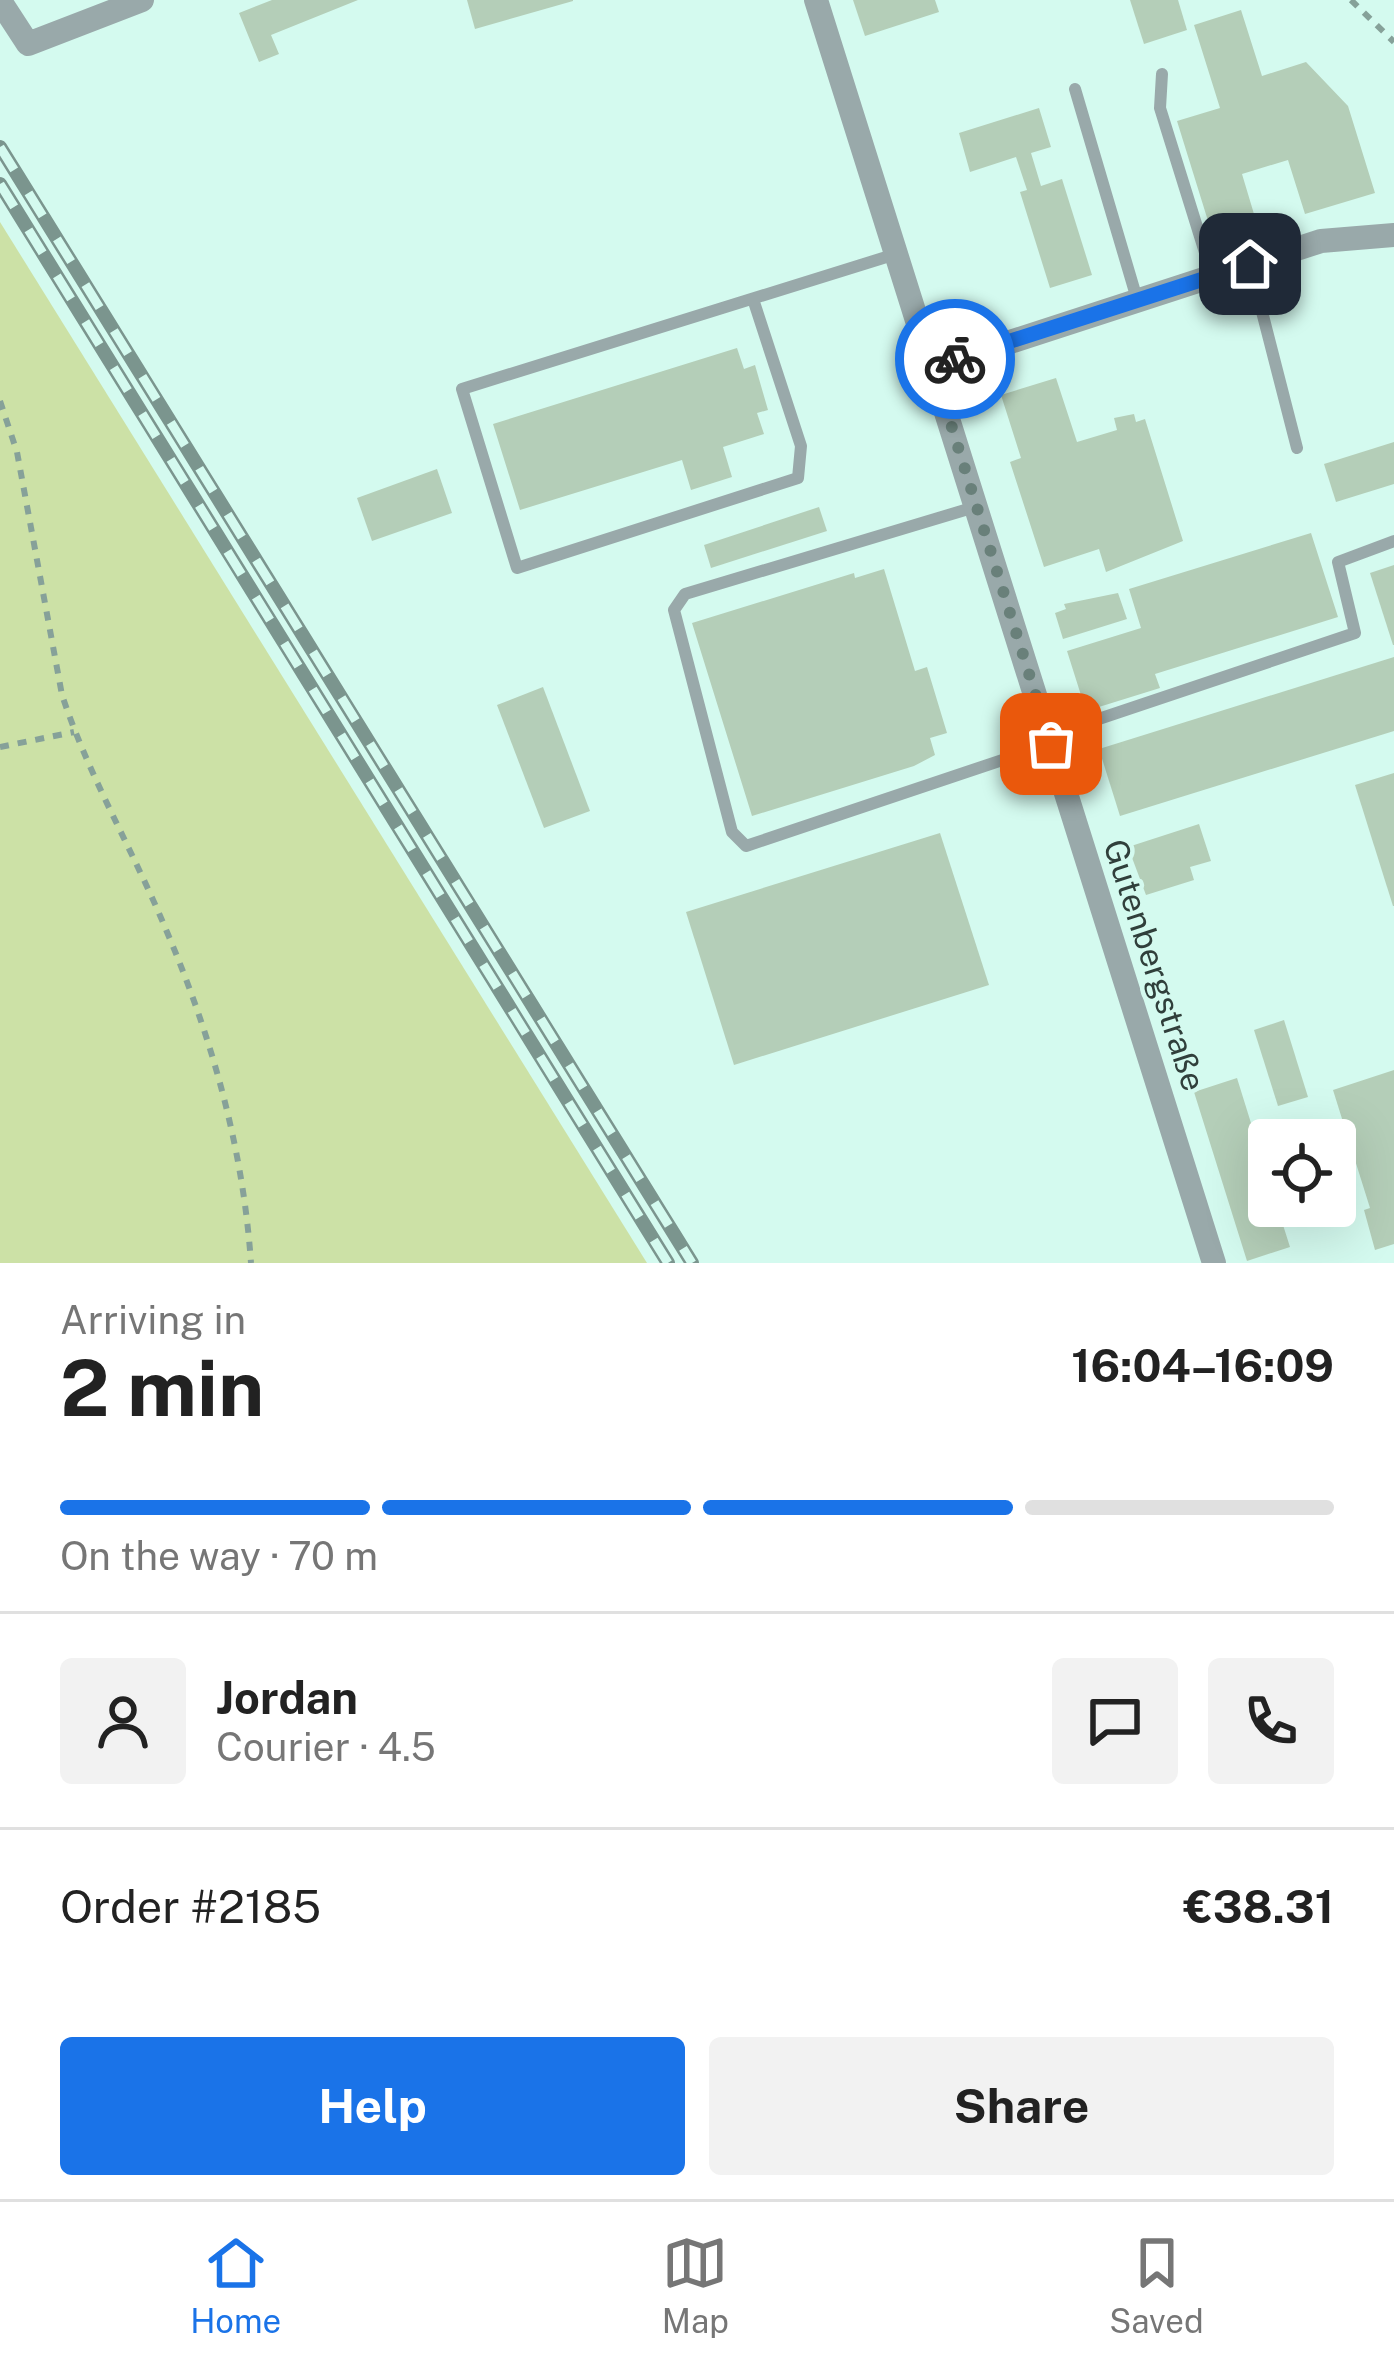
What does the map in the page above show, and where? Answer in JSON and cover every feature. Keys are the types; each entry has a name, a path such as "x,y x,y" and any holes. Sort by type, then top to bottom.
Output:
{"street":[{"path":"0,1 28,44 142,0"},
{"name":"Gutenbergstraße","path":"816,0 1214,1263"},
{"path":"933,367 1322,241 1394,235"}],"lane":[{"path":"1162,74 1160,108 1212,275"},
{"path":"1075,89 1137,299"},
{"path":"753,298 801,446 798,478 517,568 462,388 753,298 897,254"},
{"path":"1250,264 1297,448"},
{"path":"976,507 685,594 674,610 732,832 746,846 1355,633 1338,562 1394,541"}],"path":[{"path":"1351,0 1394,42"},
{"path":"0,401 17,452 62,694 74,732 166,929 218,1068 251,1263"},
{"path":"0,747 74,732"}],"green space":[{"path":"0,222 647,1263 0,1263"}],"building":[{"path":"272,0 358,0 271,35 279,54 259,62 239,13"},
{"path":"467,0 573,0 573,1 475,29"},
{"path":"853,0 935,0 939,12 865,36"},
{"path":"1130,0 1178,0 1187,30 1144,44"},
{"path":"1241,10 1262,76 1306,62 1348,106 1375,193 1305,214 1288,160 1242,174 1257,224 1213,237 1177,121 1220,108 1194,25"},
{"path":"1039,108 1051,147 1031,153 1041,186 1062,179 1092,275 1050,288 1020,192 1027,190 1016,157 970,172 959,133"},
{"path":"737,348 744,369 755,365 768,410 757,413 764,434 723,447 732,477 691,490 682,460 520,510 493,424"},
{"path":"1056,378 1077,442 1117,430 1114,418 1134,414 1136,422 1145,419 1183,541 1106,572 1099,549 1044,567 1010,462 1021,458 1001,395"},
{"path":"1394,442 1394,484 1336,502 1324,464"},
{"path":"437,469 452,513 372,541 357,498"},
{"path":"819,507 827,531 711,568 704,545"},
{"path":"1311,533 1338,617 1155,674 1160,688 1086,711 1067,651 1141,628 1129,589"},
{"path":"1394,565 1394,645 1393,645 1370,573"},
{"path":"884,569 915,671 927,667 947,733 930,738 935,755 914,766 752,816 692,623 854,573 855,578"},
{"path":"1118,593 1127,619 1063,639 1055,613 1066,609 1064,604"},
{"path":"1394,657 1394,731 1120,816 1099,749"},
{"path":"543,687 590,811 544,828 497,705"},
{"path":"1394,773 1394,906 1393,906 1355,785"},
{"path":"1199,824 1211,861 1190,867 1194,880 1146,895 1128,847"},
{"path":"940,833 989,985 734,1065 686,912"},
{"path":"1284,1020 1308,1097 1278,1106 1254,1030"},
{"path":"1394,1070 1394,1244 1375,1250 1364,1210 1370,1208 1356,1163 1356,1119 1342,1119 1333,1090"},
{"path":"1237,1078 1250,1119 1248,1227 1284,1227 1290,1247 1247,1261 1194,1092"}],"railway":[{"path":"0,147 692,1263"},
{"path":"0,184 668,1263"}],"way so far":[{"path":"955,359 933,367 1051,744"}],"route":[{"path":"955,359 1250,264"}]}
